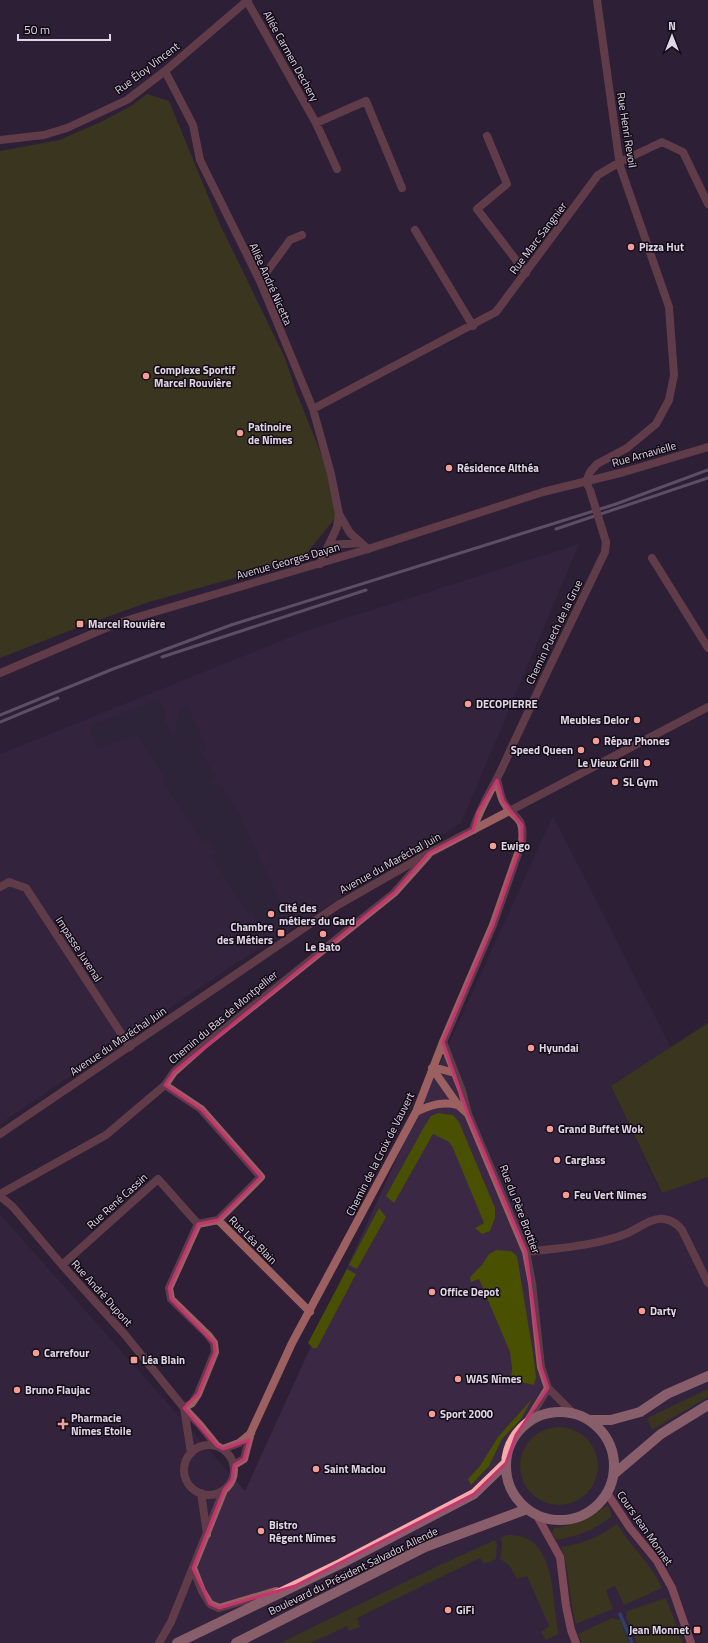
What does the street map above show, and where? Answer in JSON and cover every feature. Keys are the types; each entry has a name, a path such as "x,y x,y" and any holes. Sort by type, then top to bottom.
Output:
{"main road":[{"path":"588,1420 611,1420 640,1412 667,1394 708,1376"},
{"path":"614,1474 661,1434 708,1405"},
{"path":"560,1412 573,1414 588,1420 604,1434 609,1443 613,1458 614,1474 607,1493 593,1508 576,1518 556,1520 536,1514 527,1508 515,1496 508,1480 506,1463 509,1448 516,1435 526,1424 547,1414 560,1412"},
{"name":"Boulevard du Président Salvador Allende","path":"177,1643 295,1586 474,1494 506,1463"},
{"name":"Cours Jean Monnet","path":"607,1493 630,1528 657,1561 669,1582 691,1643"},
{"name":"Boulevard du Président Salvador Allende","path":"236,1643 424,1547 527,1508"},
{"path":"536,1514 560,1557 566,1606 571,1630 576,1643"}],"street":[{"name":"Rue Éloy Vincent","path":"0,140 44,135 67,128 127,100 165,71 248,0"},
{"name":"Allée Carmen Dechery","path":"248,0 316,123 337,169"},
{"name":"Rue Henri Revoil","path":"586,481 590,472 597,464 627,448 656,424 669,400 674,375 669,307 620,162 597,0"},
{"name":"Allée André Nicetta","path":"165,71 193,126 200,160 260,281 313,409 331,474 340,514 350,533 368,549"},
{"path":"316,123 366,101 402,188"},
{"path":"487,136 507,184 477,209 526,273"},
{"name":"Rue Marc Sangnier","path":"313,409 473,326 496,312 598,175 620,162 662,142 683,152 708,204"},
{"path":"415,230 473,326"},
{"path":"260,281 290,240 302,235"},
{"name":"Rue Arnavielle","path":"586,481 624,472 708,447"},
{"name":"Chemin Puech de la Grue","path":"473,830 478,812 498,784 536,693 605,552 606,542 586,481"},
{"name":"Avenue Georges Dayan","path":"0,673 120,622 320,564 543,492 586,481"},
{"name":"Allée André Nicetta","path":"320,564 337,527 340,514"},
{"path":"329,545 361,543"},
{"path":"652,558 708,648"},
{"name":"Avenue du Maréchal Juin","path":"0,1134 338,906 429,853 708,707"},
{"path":"498,784 503,801 511,811"},
{"name":"Chemin de la Croix de Vauvert","path":"234,1466 244,1459 252,1432 281,1366 416,1112 442,1042 493,925 522,842 522,825 511,811"},
{"name":"Chemin du Bas de Montpellier","path":"0,1195 106,1135 164,1085 174,1072 202,1047 394,893 429,853"},
{"name":"Impasse Juvenal","path":"0,887 9,882 26,888 130,1047"},
{"name":"Rue du Père Brottier","path":"442,1042 462,1091 468,1114 526,1252 532,1283 542,1367 548,1388 573,1414"},
{"path":"432,1068 455,1073"},
{"name":"Rue du Père Brottier","path":"432,1068 458,1105 468,1114"},
{"name":"Rue Léa Blain","path":"164,1085 201,1109 261,1177 218,1220 310,1312"},
{"path":"416,1112 431,1105 447,1102 458,1105"},
{"name":"Rue René Cassin","path":"62,1265 158,1179 198,1224"},
{"name":"Rue André Dupont","path":"0,1195 14,1207 62,1265 126,1336 184,1408 220,1447"},
{"path":"526,1252 604,1241 627,1233 650,1222 664,1219 677,1224 682,1230 708,1283"},
{"path":"191,1453 184,1408 192,1403 198,1394 215,1352 214,1343 208,1335 171,1299 169,1288 198,1224 218,1220"},
{"path":"526,1424 548,1388"},
{"name":"Chemin de la Croix de Vauvert","path":"220,1447 239,1443 252,1432"},
{"path":"158,1643 171,1622 224,1490 232,1480 234,1466 232,1459 220,1447 208,1445 198,1448 191,1453 185,1466 185,1473 187,1481 191,1487 201,1493 213,1494 224,1490"},
{"path":"201,1493 207,1535"},
{"path":"193,1568 202,1592 210,1604 219,1608 295,1586"}],"highlighted area":[{"path":"497,780 503,801 522,825 522,842 493,925 443,1042 468,1114 526,1252 541,1367 548,1388 516,1435 506,1463 474,1494 295,1586 219,1608 210,1604 193,1568 224,1490 232,1480 234,1465 244,1459 249,1440 223,1449 217,1446 184,1408 198,1394 215,1352 214,1343 171,1299 169,1288 198,1224 218,1220 261,1177 201,1109 165,1085 174,1072 394,893 429,853 473,830 478,812"}],"shaded area":[{"path":"579,544 461,823 230,967 0,1124 0,754 303,632"},
{"path":"159,699 166,711 164,720 174,735 180,709 187,705 207,749 201,753 216,776 210,780 214,786 220,783 242,817 241,818 278,897 289,915 263,932 252,914 249,916 211,856 217,853 208,839 202,842 164,784 165,777 137,735 97,749 89,726"},
{"path":"553,816 671,1048 611,1086 661,1193 708,1177 708,1643 0,1643 0,1214 245,1491"}],"green space":[{"name":"Complexe Sportif Marcel Rouvière","path":"147,94 169,101 218,220 285,358 297,394 330,476 336,517 302,559 149,602 79,627 0,658 0,151 59,140 103,121 131,106"},
{"path":"708,1023 708,1177 662,1193 611,1086"},
{"path":"438,1113 453,1115 459,1122 495,1208 495,1218 490,1231 482,1234 475,1228 484,1223 453,1148 449,1142 433,1134 394,1203 386,1196 424,1127 431,1116"},
{"path":"379,1208 386,1217 357,1269 349,1265"},
{"path":"496,1250 511,1251 517,1256 533,1353 536,1377 534,1385 511,1380 512,1368 510,1352 479,1279 471,1282 470,1277 482,1265 489,1254"},
{"path":"347,1269 356,1274 317,1348 313,1348 308,1343"},
{"path":"708,1389 708,1397 652,1430 647,1418"},
{"path":"532,1399 521,1419 502,1439 489,1466 471,1485 468,1479 480,1466 498,1437"},
{"path":"551,1427 567,1427 581,1433 592,1444 598,1458 598,1474 592,1488 581,1499 567,1505 551,1505 537,1499 526,1488 520,1474 520,1458 526,1444 537,1433"},
{"path":"608,1505 612,1516 593,1529 572,1537 557,1540 552,1533 554,1528 569,1525 582,1520 595,1514"},
{"path":"617,1524 647,1563 662,1588 624,1605 615,1586 606,1590 613,1609 576,1624 573,1615 566,1566 561,1547 577,1544 590,1539"},
{"path":"508,1535 524,1537 536,1545 544,1557 553,1588 559,1634 546,1640 541,1632 549,1626 527,1576 517,1579 509,1565 500,1559 502,1546 501,1537"},
{"path":"495,1540 497,1545 496,1559 484,1564 480,1558 357,1618 360,1627 349,1631 347,1626 311,1643 280,1643 440,1565"},
{"path":"666,1598 683,1643 637,1643 626,1617 627,1611"},
{"path":"612,1618 620,1620 629,1643 582,1643 578,1634"}],"waterway":[{"path":"620,1614 632,1643"}],"railway":[{"path":"0,715 113,669 231,625 616,504 708,470"},
{"path":"556,529 708,478"},
{"path":"162,657 366,590"},
{"path":"0,722 58,698"}],"place":[{"name":"Pizza Hut","path":"631,247"},
{"name":"Complexe Sportif Marcel Rouvière","path":"146,376"},
{"name":"Patinoire de Nîmes","path":"240,433"},
{"name":"Résidence Althéa","path":"449,468"},
{"name":"Marcel Rouvière","path":"80,624"},
{"name":"DECOPIERRE","path":"468,704"},
{"name":"Meubles Delor","path":"637,720"},
{"name":"Répar Phones","path":"596,741"},
{"name":"Speed Queen","path":"581,750"},
{"name":"Le Vieux Grill","path":"647,763"},
{"name":"SL Gym","path":"615,782"},
{"name":"Ewigo","path":"493,846"},
{"name":"Cité des métiers du Gard","path":"271,914"},
{"name":"Chambre des Métiers","path":"281,933"},
{"name":"Le Bato","path":"323,934"},
{"name":"Hyundai","path":"531,1048"},
{"name":"Grand Buffet Wok","path":"550,1129"},
{"name":"Carglass","path":"557,1160"},
{"name":"Feu Vert Nimes","path":"566,1195"},
{"name":"Office Depot","path":"432,1292"},
{"name":"Darty","path":"642,1311"},
{"name":"Carrefour","path":"36,1353"},
{"name":"Léa Blain","path":"134,1360"},
{"name":"WAS Nîmes","path":"458,1379"},
{"name":"Bruno Flaujac","path":"17,1390"},
{"name":"Sport 2000","path":"432,1414"},
{"name":"Pharmacie Nîmes Etoile","path":"63,1424"},
{"name":"Saint Maclou","path":"316,1469"},
{"name":"Bistro Régent Nîmes","path":"261,1531"},
{"name":"GiFi","path":"448,1610"},
{"name":"Jean Monnet","path":"697,1630"}]}
